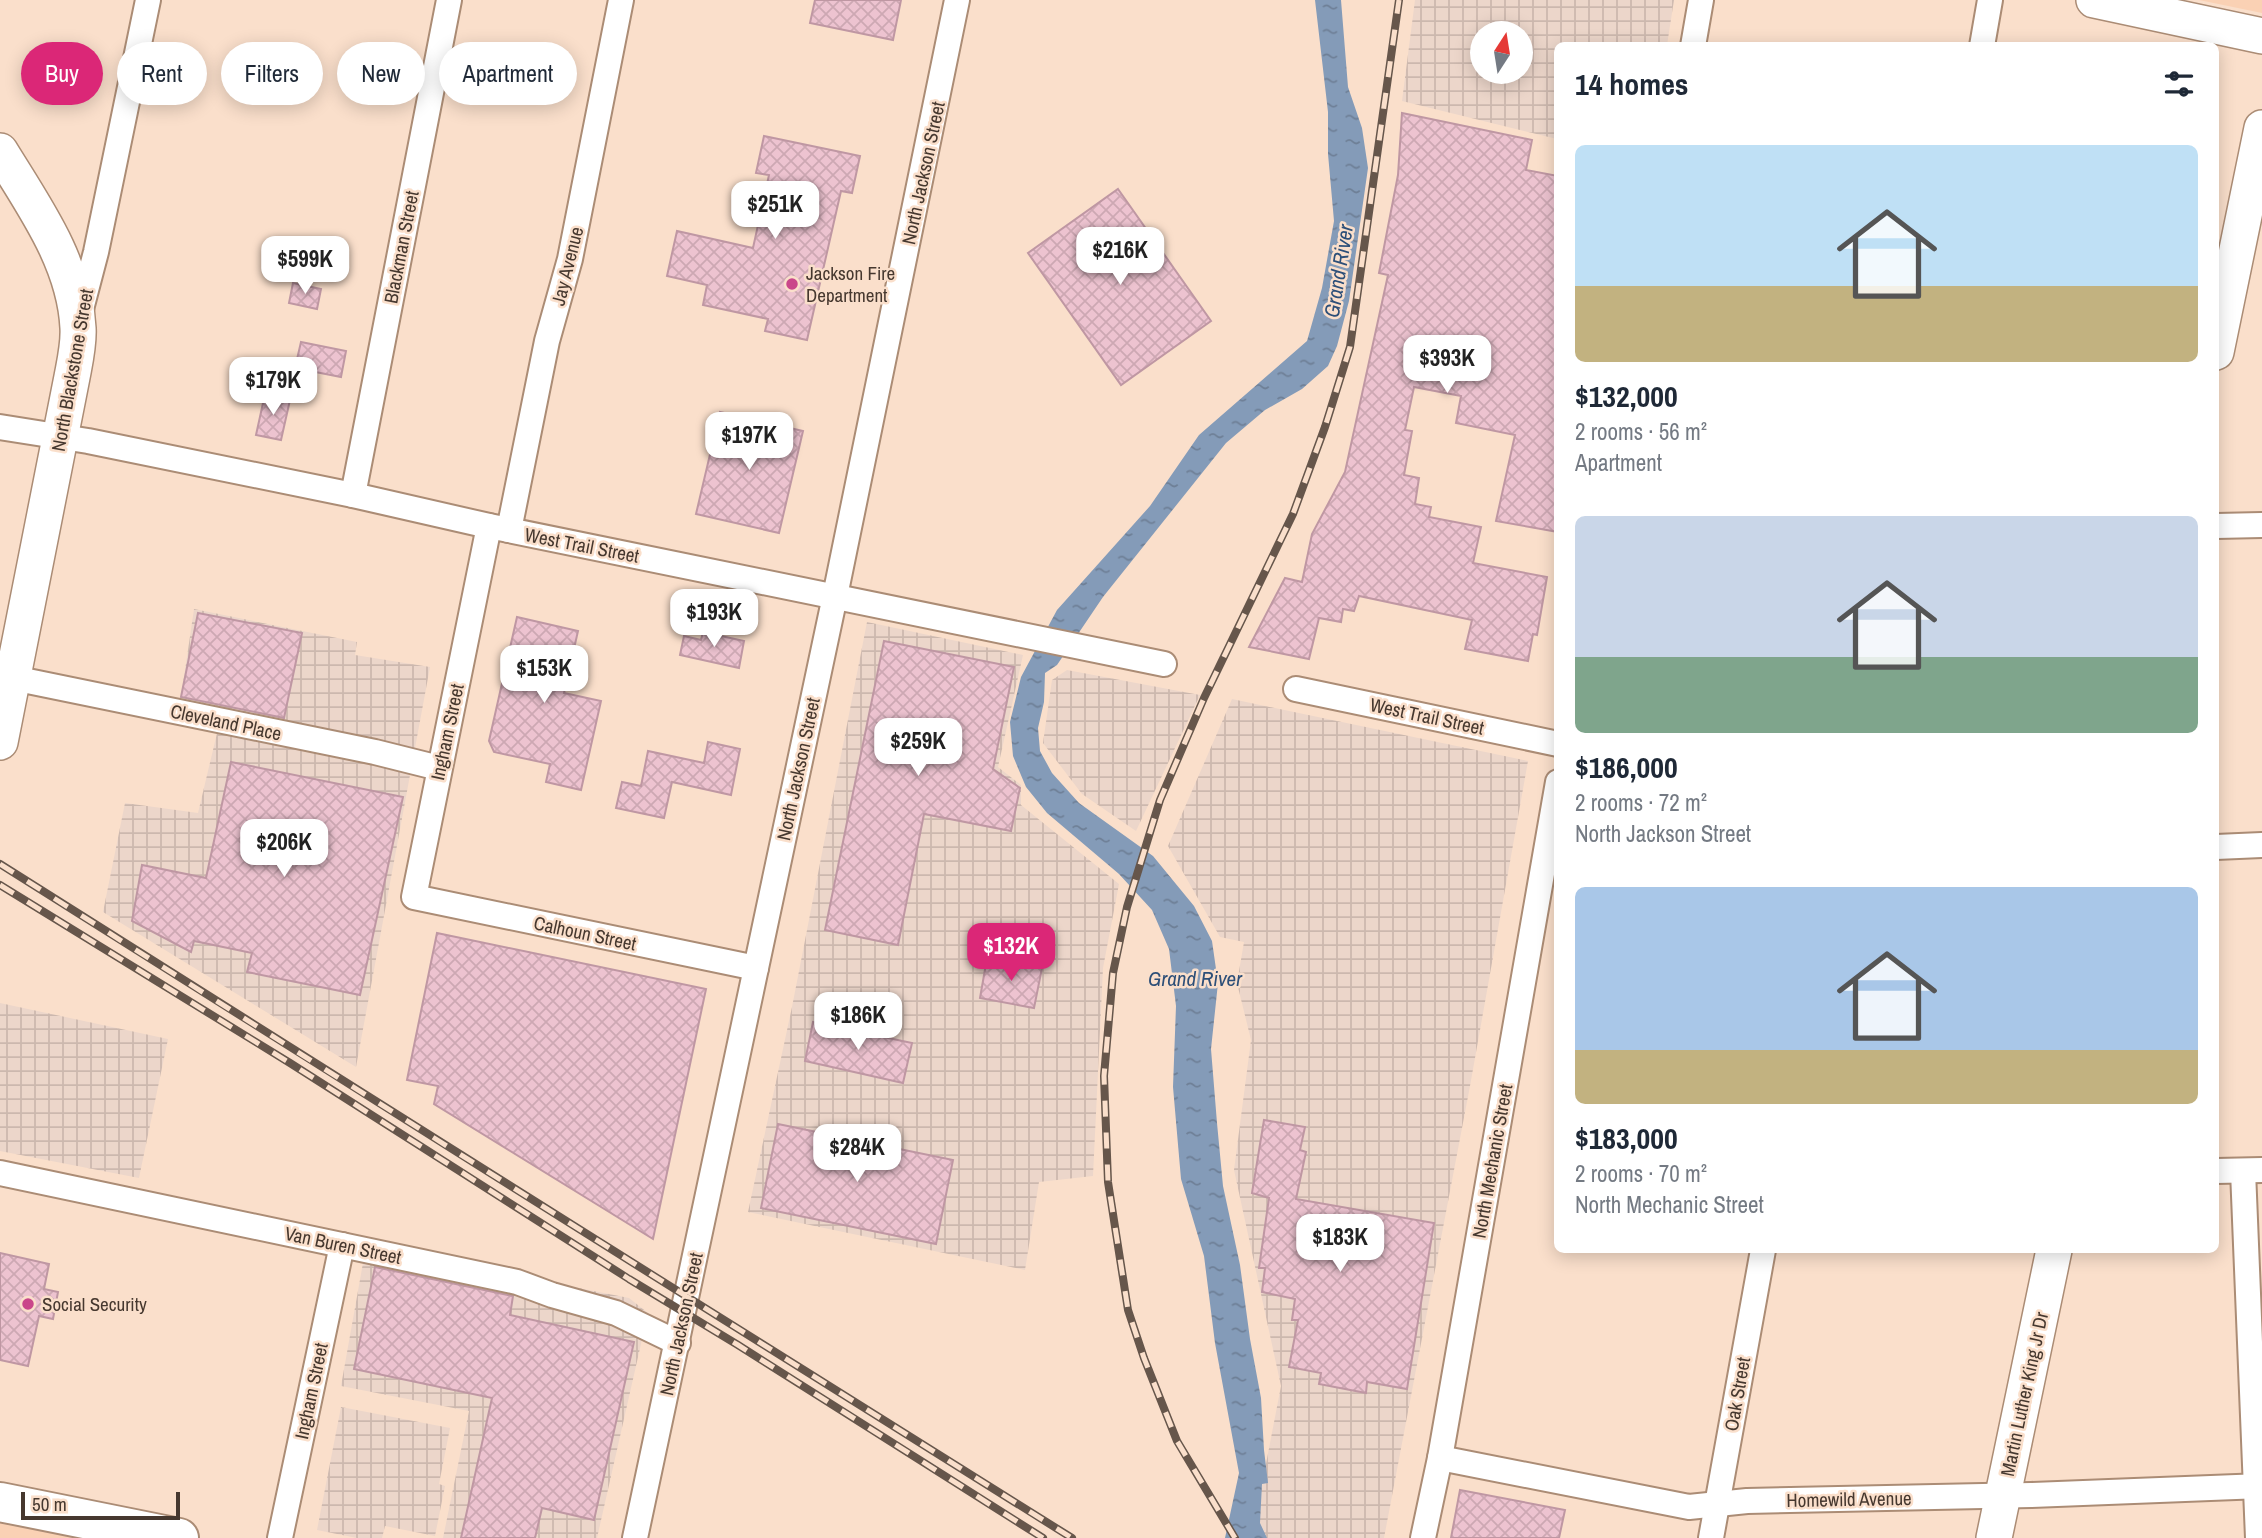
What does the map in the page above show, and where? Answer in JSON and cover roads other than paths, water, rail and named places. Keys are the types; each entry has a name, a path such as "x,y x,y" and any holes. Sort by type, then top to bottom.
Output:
{"main road":[{"path":"0,1502 179,1538"}],"street":[{"name":"North Blackstone Street","path":"0,742 77,349 78,324 96,252 148,0"},
{"name":"Blackman Street","path":"353,495 449,0"},
{"name":"Jay Avenue","path":"499,528 570,260 621,0"},
{"name":"North Jackson Street","path":"635,1538 835,596 957,0"},
{"path":"1694,42 1701,0"},
{"path":"1983,42 1990,0"},
{"path":"2094,0 2262,36"},
{"path":"2219,337 2262,128"},
{"path":"0,151 57,250 71,286 78,324"},
{"name":"West Trail Street","path":"0,426 353,495 499,528 1164,664"},
{"path":"2219,526 2262,525"},
{"name":"Ingham Street","path":"414,897 439,768 499,528"},
{"name":"Cleveland Place","path":"13,678 375,752 439,768"},
{"name":"West Trail Street","path":"1296,689 1554,743"},
{"name":"North Mechanic Street","path":"1423,1538 1440,1458 1554,805"},
{"path":"2219,847 2262,845"},
{"name":"Calhoun Street","path":"414,897 756,968"},
{"path":"2219,1171 2253,1170 2258,1538"},
{"name":"Van Buren Street","path":"0,1173 517,1282 616,1313 678,1343"},
{"name":"Ingham Street","path":"279,1538 342,1245"},
{"name":"Oak Street","path":"1711,1538 1762,1253"},
{"name":"Martin Luther King Jr Dr","path":"1994,1538 2053,1253"},
{"name":"Homewild Avenue","path":"1440,1458 1689,1507 1746,1501 2003,1496 2259,1486"}],"water":[{"name":"Grand River","path":"1315,0 1341,0 1348,87 1362,128 1368,168 1349,301 1337,346 1328,366 1302,389 1265,410 1226,443 1103,597 1057,665 1045,673 1044,702 1038,728 1040,751 1052,773 1079,803 1153,856 1194,906 1212,941 1218,983 1211,1049 1223,1186 1240,1265 1261,1398 1268,1483 1262,1484 1260,1523 1267,1538 1225,1538 1239,1473 1215,1343 1204,1256 1181,1179 1173,1087 1176,1006 1169,949 1152,910 1119,874 1047,813 1026,787 1013,756 1010,722 1021,677 1057,610 1150,506 1199,435 1307,341 1322,288 1334,221 1328,154 1328,112"}],"railway":[{"path":"1235,1538 1177,1441 1128,1310 1108,1182 1104,1076 1113,973 1127,907 1160,800 1204,698 1293,514 1325,427 1350,347 1399,0"},
{"path":"0,864 1072,1538"},
{"path":"0,885 290,1063 1043,1538"}],"place":[{"name":"Jackson Fire Department","path":"792,284"},
{"name":"Social Security","path":"28,1304"}]}
